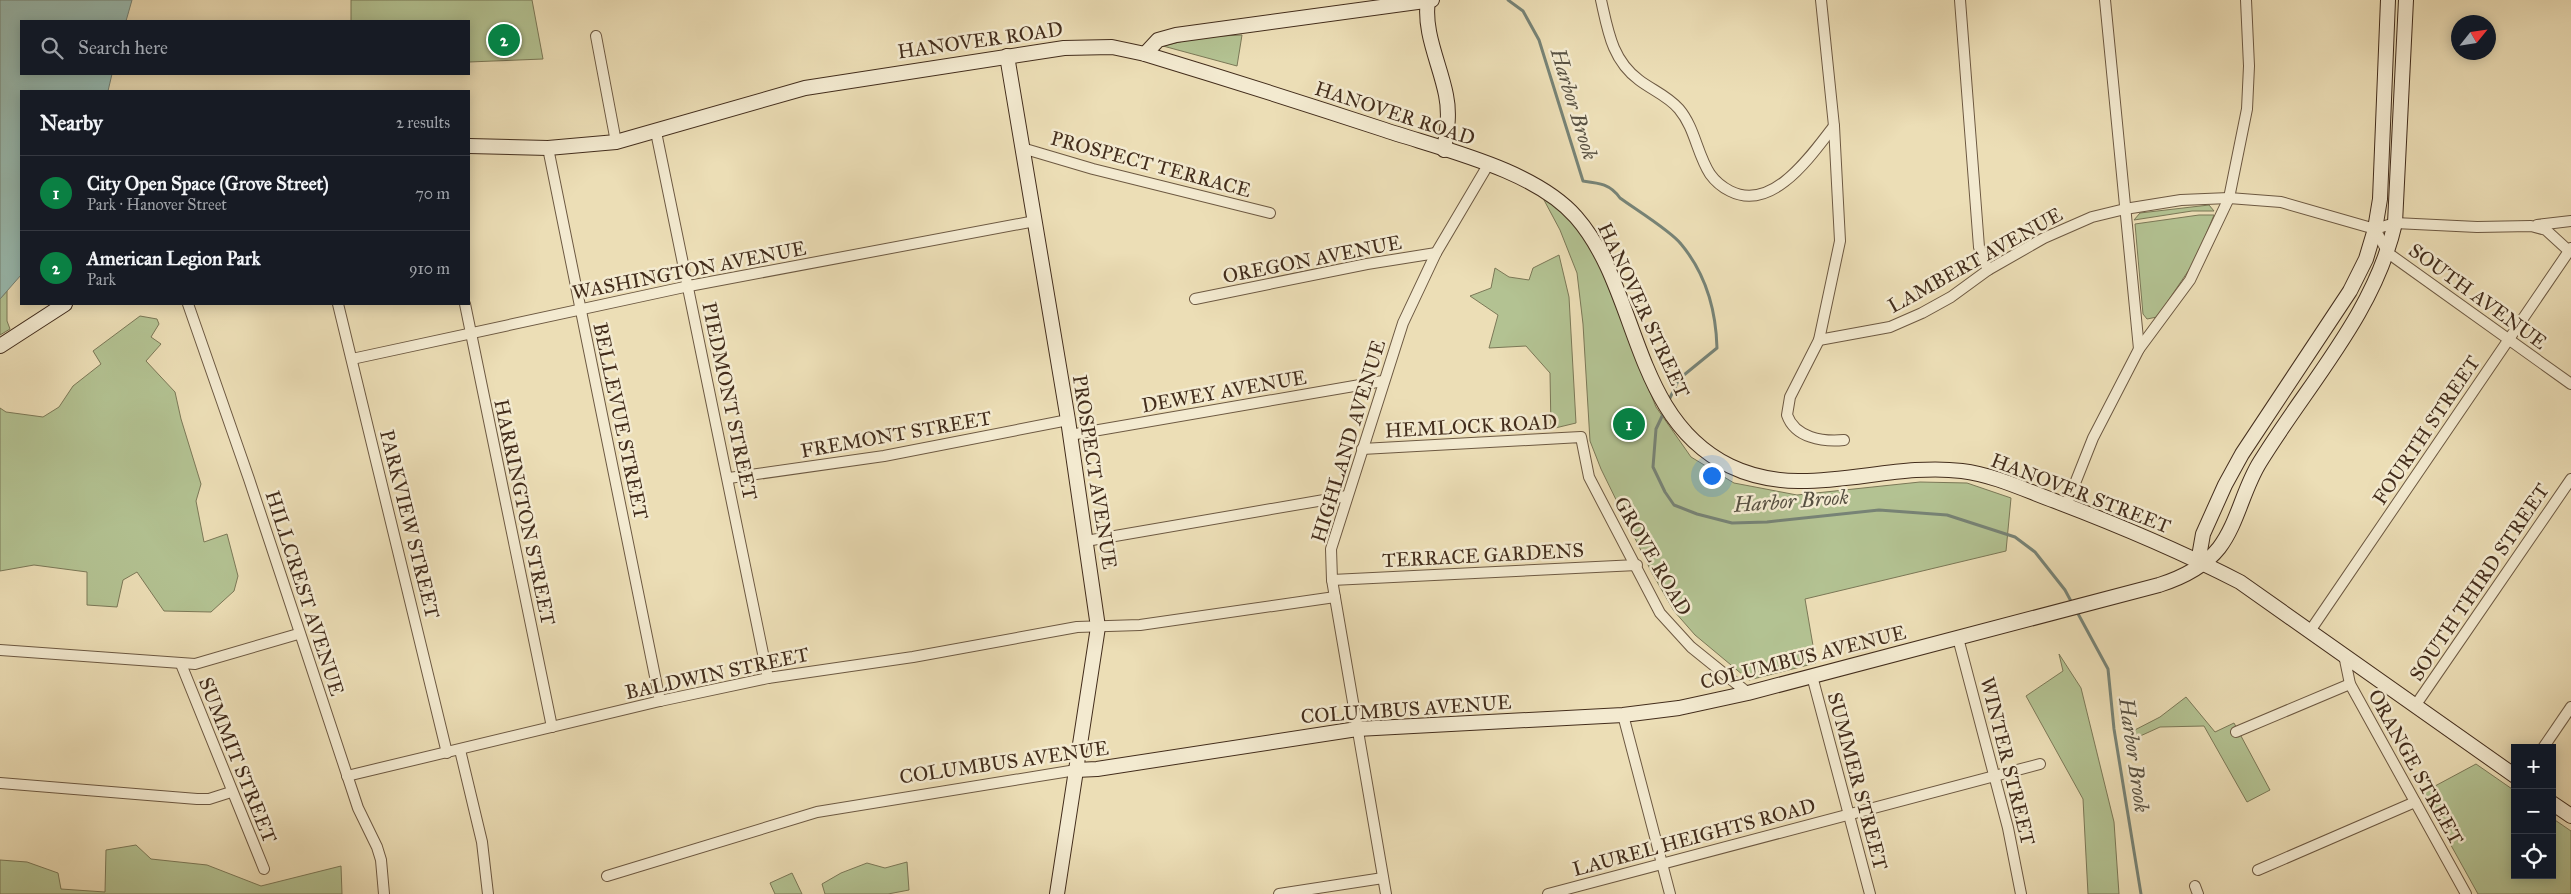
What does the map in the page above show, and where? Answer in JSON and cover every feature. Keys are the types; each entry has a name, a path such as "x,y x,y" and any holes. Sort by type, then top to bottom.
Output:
{"street":[{"path":"1428,0 1428,24 1448,105 1448,127 1444,150"},
{"path":"1145,54 1158,40 1176,35 1432,0"},
{"path":"1601,0 1612,48 1625,69 1677,107 1685,116 1709,172 1726,189 1739,195 1751,196 1762,194 1772,189 1801,165 1834,126"},
{"path":"1821,0 1834,126 1840,240 1819,340 1790,397 1787,415 1794,428 1806,435 1826,441 1844,440"},
{"path":"1960,0 1979,247 1988,270"},
{"path":"2105,0 2139,349"},
{"path":"2066,506 2094,438 2139,349 2190,280 2229,198 2246,109 2249,66 2246,0"},
{"path":"2202,563 2200,551 2203,534 2242,454 2350,291 2366,259 2375,229 2380,199 2388,0"},
{"name":"COLUMBUS AVENUE","path":"607,876 817,812 1076,770 1097,769 1358,729 1622,715 1679,708 1748,693 2178,579 2212,556 2224,540 2258,465 2363,307 2388,253 2395,223 2406,0"},
{"path":"2387,24 2406,25"},
{"path":"596,36 616,142"},
{"name":"HANOVER ROAD","path":"470,146 548,148 616,142 805,88 1082,46 1112,47 1145,54 1488,165"},
{"name":"PROSPECT AVENUE","path":"1008,56 1068,420 1098,627 1058,894"},
{"path":"2383,119 2401,118"},
{"name":"PIEDMONT STREET","path":"656,132 729,478 768,678"},
{"name":"BELLEVUE STREET","path":"548,148 660,701"},
{"name":"PROSPECT TERRACE","path":"1022,148 1094,169 1270,214"},
{"name":"HIGHLAND AVENUE","path":"1386,894 1332,580 1331,549 1383,381 1413,299 1436,253 1488,165"},
{"name":"HANOVER STREET","path":"1488,165 1542,188 1574,214 1587,230 1606,267 1649,374 1671,415 1682,429 1712,456 1729,466 1763,478 1801,482 1931,470 1963,471 1988,476 2066,506 2202,563 2240,582 2511,773"},
{"name":"LAMBERT AVENUE","path":"1819,340 1890,327 1951,297 1988,270 2044,238 2092,217 2125,208 2181,200 2229,198 2281,202 2375,229"},
{"name":"WASHINGTON AVENUE","path":"352,358 689,286 1035,221"},
{"path":"2375,229 2395,223 2477,227 2531,226 2571,221"},
{"path":"2531,226 2546,230 2570,249"},
{"name":"SOUTH AVENUE","path":"2375,229 2388,253 2571,384"},
{"name":"FOURTH STREET","path":"2310,631 2570,249"},
{"name":"OREGON AVENUE","path":"1195,299 1367,264 1436,253"},
{"path":"0,346 63,305"},
{"name":"HILLCREST AVENUE","path":"188,305 251,486 298,634 358,808 377,847 381,860 384,894"},
{"name":"PARKVIEW STREET","path":"338,305 447,753"},
{"name":"HARRINGTON STREET","path":"465,305 552,727"},
{"path":"2293,377 2309,389"},
{"name":"DEWEY AVENUE","path":"1070,435 1383,381"},
{"name":"FREMONT STREET","path":"729,478 884,456 1068,420"},
{"name":"HEMLOCK ROAD","path":"1362,449 1581,437"},
{"name":"GROVE ROAD","path":"1581,437 1590,477 1660,612 1674,630 1748,693"},
{"path":"2242,454 2258,465"},
{"name":"SOUTH THIRD STREET","path":"2415,706 2571,479"},
{"path":"1086,541 1347,496"},
{"name":"TERRACE GARDENS","path":"1332,580 1637,565"},
{"name":"BALDWIN STREET","path":"347,776 660,701 768,678 913,657 1059,630 1140,625 1335,596"},
{"path":"0,650 181,664 211,661 298,634"},
{"name":"WINTER STREET","path":"1958,638 1994,776 2021,894"},
{"name":"ORANGE STREET","path":"2344,654 2350,684 2466,894"},
{"name":"SUMMIT STREET","path":"181,664 231,792 264,869"},
{"name":"SUMMER STREET","path":"1812,676 1870,894"},
{"path":"2236,732 2350,684"},
{"path":"2546,744 2571,707"},
{"path":"1622,715 1670,894"},
{"path":"460,750 482,842 488,894"},
{"name":"LAUREL HEIGHTS ROAD","path":"1548,894 2040,764"},
{"path":"0,783 197,799 209,799 231,792"},
{"path":"2258,870 2415,802"},
{"path":"2556,806 2571,816"},
{"path":"1279,894 1383,878"}],"green space":[{"path":"351,0 532,0 543,59 470,62 470,20 351,20"},
{"path":"1242,35 1237,66 1163,46 1200,37"},
{"path":"1547,195 1572,218 1593,249 1656,407 1691,457 1734,483 1797,495 1920,482 1967,483 2011,498 2006,551 1805,599 1816,663 1749,680 1695,635 1674,611 1652,573 1601,469 1590,441 1583,324 1577,273 1560,230 1544,200"},
{"path":"2209,205 2214,211 2192,211 2134,220 2140,213"},
{"path":"2199,215 2214,215 2195,261 2157,317 2147,319 2143,314 2135,224"},
{"path":"1559,255 1569,297 1576,423 1551,429 1550,373 1526,346 1489,348 1498,315 1470,296 1491,288 1495,268 1509,277 1529,280 1533,268"},
{"path":"7,291 7,321 10,329 0,335 0,299"},
{"path":"140,316 157,319 159,324 151,337 161,344 146,361 175,392 181,419 201,484 196,501 204,542 227,534 238,576 234,591 211,612 164,611 137,572 123,580 117,607 87,605 87,572 34,565 0,571 0,408 6,412 43,417 59,407 73,386 101,364 93,351"},
{"path":"2059,654 2081,688 2114,822 2119,894 2088,894 2083,799 2026,696 2063,671"},
{"path":"2186,697 2215,732 2234,723 2270,790 2247,802 2204,726 2160,727 2127,742 2127,734 2160,717"},
{"path":"2476,764 2511,788 2511,879 2556,879 2556,821 2571,831 2571,894 2478,894 2422,793"},
{"path":"136,845 151,859 207,865 261,886 341,866 342,894 0,894 0,860 27,862 58,873 61,889 105,892 106,850"},
{"path":"907,862 909,890 888,894 825,894 822,884 841,873 867,863 885,868"},
{"path":"792,873 802,894 775,894 770,883"}],"water":[{"path":"0,0 132,0 126,20 20,20 20,75 112,75 108,90 20,90 20,276 0,299"}],"waterway":[{"name":"Harbor Brook","path":"1508,0 1523,11 1539,40 1583,181 1608,187 1620,198 1669,233 1690,256 1703,280 1712,306 1717,348 1679,379 1668,402"},
{"name":"Harbor Brook","path":"1665,410 1656,429 1653,467 1665,492 1674,505 1697,514 1732,523 1767,522 1879,510 1947,515 2015,537 2035,552 2065,590 2073,605"},
{"name":"Harbor Brook","path":"2076,610 2108,669 2114,729 2141,894"}],"place":[{"name":"American Legion Park","path":"504,40"},
{"name":"City Open Space (Grove Street)","path":"1629,424"}]}
